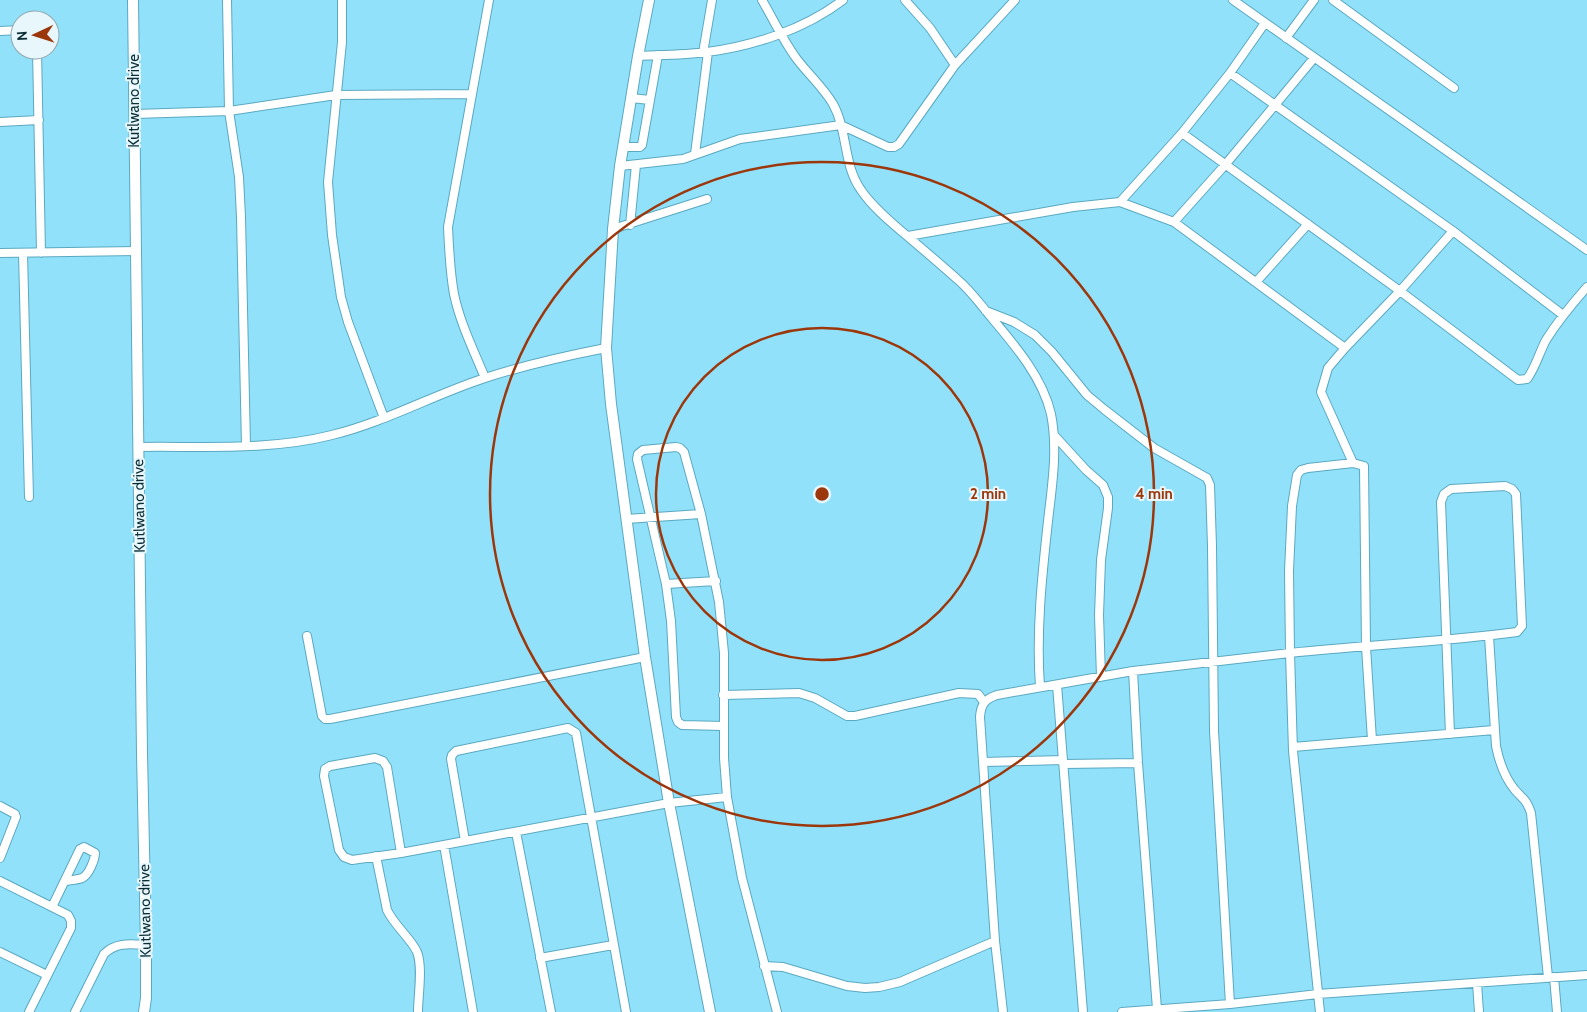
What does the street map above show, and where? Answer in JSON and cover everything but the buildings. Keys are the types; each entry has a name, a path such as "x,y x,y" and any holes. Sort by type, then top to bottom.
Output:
{"street":[{"name":"Kutlwano drive","path":"133,0 146,946 146,998 144,1012"},
{"path":"227,0 229,111 239,177 241,217 246,446"},
{"path":"342,0 342,42 328,182 336,267 341,297 348,322 384,418"},
{"path":"485,378 454,296 449,264 448,227 489,0"},
{"path":"649,0 620,166 613,230 606,348 611,404 645,657 669,803 710,1012"},
{"path":"696,154 705,52 712,0"},
{"path":"762,0 796,57 822,88 833,105 841,125 852,172 860,190 873,205 959,281 986,311 1010,340 1033,373 1048,406 1054,435 1052,484 1040,593 1038,657 1040,687"},
{"path":"638,56 705,52 752,43 810,21 843,0"},
{"path":"905,0 930,28 955,65"},
{"path":"620,166 683,159 740,139 841,125 888,147 894,147 899,144 955,65 1015,0"},
{"path":"1233,0 1587,250"},
{"path":"1286,38 1314,0"},
{"path":"1333,0 1454,88"},
{"path":"1120,202 1182,133 1230,73 1265,23"},
{"path":"623,147 640,147 642,145 658,55"},
{"path":"1174,222 1225,165 1314,58"},
{"path":"37,60 41,253"},
{"path":"1230,73 1453,231 1563,315"},
{"path":"134,114 229,111 336,96 472,94"},
{"path":"631,98 650,100"},
{"path":"0,122 39,120"},
{"path":"1182,133 1400,291 1518,380 1526,379 1534,370 1546,342 1563,315 1587,287"},
{"path":"630,225 636,165"},
{"path":"613,230 707,199"},
{"path":"908,236 1072,207 1120,202 1174,222 1345,348"},
{"path":"1256,282 1308,224"},
{"path":"1353,463 1321,392 1328,368 1453,231"},
{"path":"0,253 137,251"},
{"path":"23,253 29,497"},
{"path":"986,311 1014,322 1035,335 1052,352 1086,395 1154,448 1207,478 1210,485 1214,730 1230,1004"},
{"path":"138,447 246,446 276,444 331,436 384,418 485,378 548,360 606,348"},
{"path":"1054,435 1086,470 1104,485 1108,497 1101,560 1099,615 1100,677"},
{"path":"724,726 682,725 676,717 666,584 637,459 638,454 643,450 676,447 684,452 701,514 716,581 724,653 723,695 724,726 724,758 727,797 742,878 777,1012"},
{"path":"1320,1012 1293,747 1290,653 1289,571 1292,506 1297,475 1301,470 1308,468 1353,463 1361,464 1365,470 1366,647 1372,740"},
{"path":"1003,1012 995,941 980,717 980,708 984,702 997,695 1134,671 1290,653 1366,647 1445,640 1489,636 1517,632 1522,626 1516,494 1512,489 1505,486 1451,489 1444,494 1441,502 1445,640 1450,734"},
{"path":"626,518 701,514"},
{"path":"666,584 716,581"},
{"path":"307,636 322,716 330,719 645,657"},
{"path":"1489,636 1494,730 1499,760 1515,789 1526,800 1531,813 1557,1012"},
{"path":"1134,671 1138,763 1157,1010"},
{"path":"1057,685 1083,1012"},
{"path":"723,695 799,693 815,698 847,716 855,716 959,693 978,694 984,702"},
{"path":"466,841 451,759 456,751 568,728 576,733 626,1012"},
{"path":"1293,747 1494,730"},
{"path":"401,853 387,767 383,761 375,758 330,766 325,769 324,776 339,850 344,857 352,860 401,853 516,832 591,816 669,803 727,797"},
{"path":"983,762 1138,763"},
{"path":"0,806 15,814 16,817 3,844 0,858"},
{"path":"516,832 551,1012"},
{"path":"444,845 473,1012"},
{"path":"52,907 80,849 84,847 95,853 94,859 84,877 65,881"},
{"path":"376,856 387,910 417,952 419,966 418,1012"},
{"path":"0,881 68,915 71,921 71,928 29,1012"},
{"path":"764,966 783,967 847,986 879,988 900,982 995,941"},
{"path":"75,1012 104,954 111,947 124,944 146,946"},
{"path":"540,958 613,945"},
{"path":"0,952 47,975"},
{"path":"1122,1012 1230,1004 1318,994 1587,975"},
{"path":"1477,983 1479,1012"}]}
